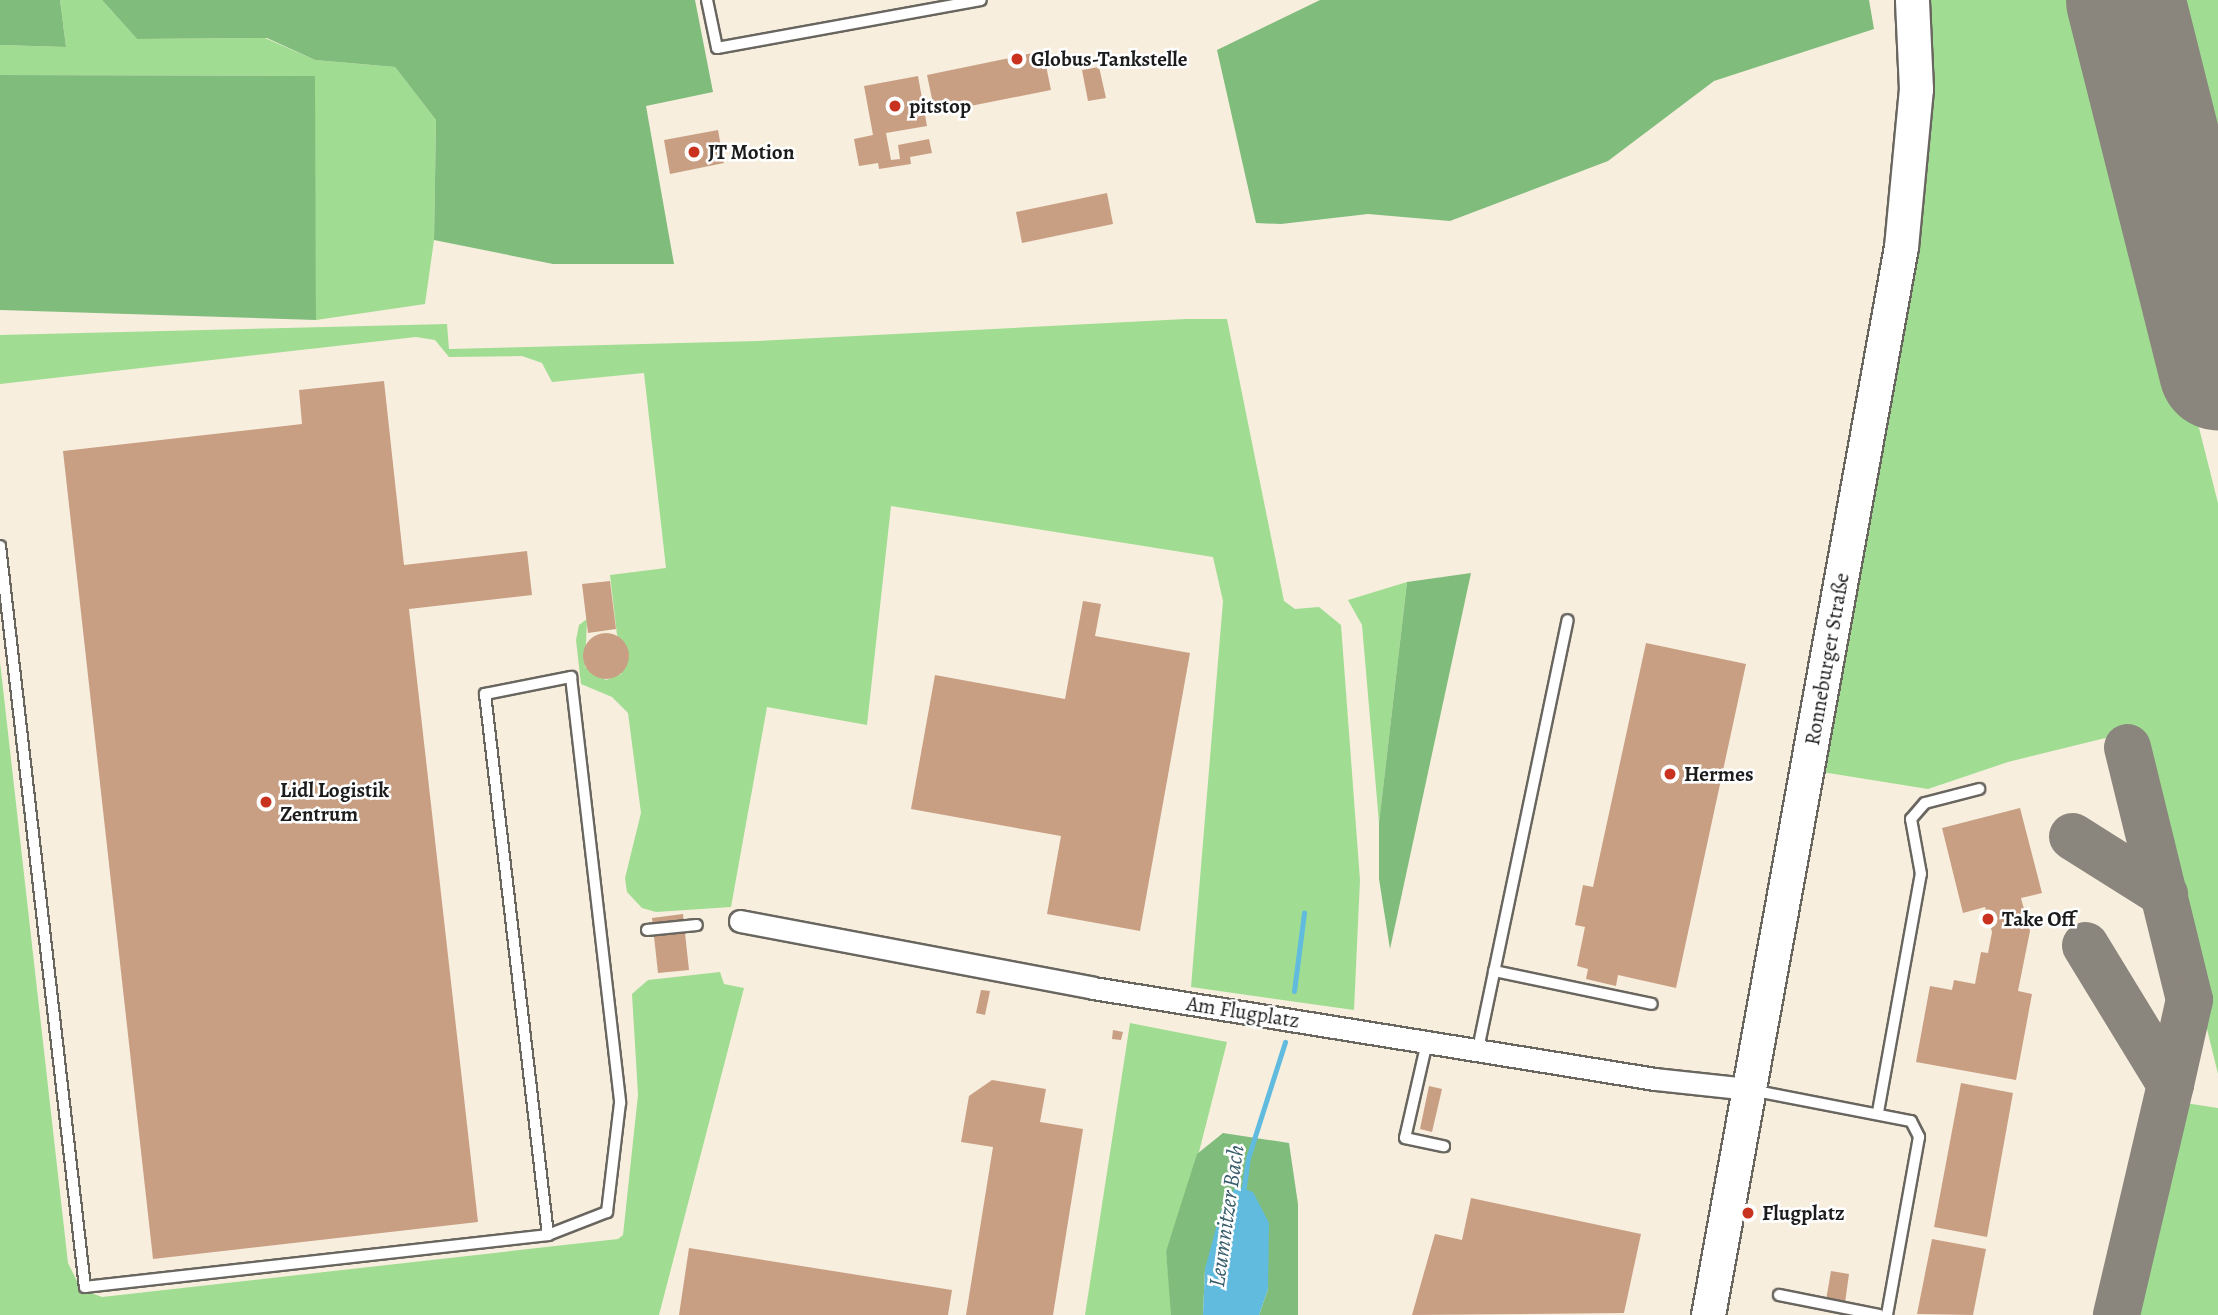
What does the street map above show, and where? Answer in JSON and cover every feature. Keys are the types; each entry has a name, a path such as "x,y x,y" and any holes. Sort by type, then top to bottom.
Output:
{"main road":[{"name":"Ronneburger Straße","path":"1708,1315 1901,247 1916,89 1912,0"}],"street":[{"name":"Am Flugplatz","path":"740,921 1060,982 1427,1042 1748,1089"}],"lane":[{"path":"707,0 717,48 981,0"},
{"path":"0,546 85,1287 548,1235 607,1212 620,1103 571,677 485,694 548,1235"},
{"path":"1478,1049 1567,620"},
{"path":"1878,1112 1921,874 1911,819 1925,803 1979,789"},
{"path":"647,930 697,925"},
{"path":"1494,971 1652,1003"},
{"path":"1427,1042 1405,1138 1444,1146"},
{"path":"1748,1089 1878,1112 1911,1121 1919,1137 1887,1315"},
{"path":"1779,1295 1879,1315"}],"green space":[{"path":"0,0 60,0 66,47 0,45"},
{"path":"60,0 102,0 137,39 265,38 315,60 395,67 436,120 434,240 425,304 316,320 314,76 0,75 0,45 66,47"},
{"path":"102,0 695,0 713,92 646,106 674,264 553,264 434,240 436,120 395,67 315,60 267,38 137,39"},
{"path":"1320,0 1869,0 1874,29 1714,81 1608,161 1450,221 1368,214 1281,224 1256,223 1217,50"},
{"path":"1927,0 2091,0 2218,503 2218,1074 2134,731 2008,762 1928,789 1822,772 1921,188 1933,50"},
{"path":"2158,0 2218,0 2218,239"},
{"path":"0,75 315,76 316,320 0,310"},
{"path":"1227,319 1284,601 1295,609 1319,607 1341,625 1360,880 1354,1010 1191,987 1223,601 1213,557 891,506 867,725 767,707 731,907 656,912 642,908 627,892 625,878 641,813 628,713 612,697 581,684 576,640 579,625 587,619 585,667 606,680 621,674 629,655 617,635 610,575 666,568 644,373 552,382 542,363 522,356 449,357 435,340 416,337 0,384 0,335 447,324 449,349 758,341"},
{"path":"1471,573 1390,949 1379,879 1379,823 1407,582"},
{"path":"1407,582 1379,823 1362,625 1348,600"},
{"path":"0,662 68,1263 81,1289 102,1297 618,1239 623,1235 638,1095 632,994 648,980 720,972 724,984 744,988 659,1315 0,1315"},
{"path":"1130,1023 1227,1042 1199,1152 1166,1251 1172,1315 1085,1315"},
{"path":"2185,1103 2218,1108 2218,1315 2129,1315 2170,1125"},
{"path":"1223,1133 1289,1143 1298,1204 1298,1315 1259,1315 1268,1289 1205,1269 1203,1315 1171,1315 1166,1251 1197,1154"}],"water":[{"path":"1236,1186 1253,1192 1269,1223 1268,1289 1259,1315 1203,1315 1205,1269 1220,1213"}],"building":[{"path":"1043,51 1051,90 935,113 927,75"},
{"path":"1099,67 1106,98 1088,101 1082,70"},
{"name":"pitstop","path":"918,76 927,126 886,133 891,160 900,159 898,145 929,139 932,153 910,157 911,164 879,169 878,163 859,166 854,139 873,135 864,86"},
{"name":"JT Motion","path":"718,130 724,163 670,174 664,140"},
{"path":"1107,193 1113,224 1022,243 1016,212"},
{"name":"Lidl Logistik Zentrum","path":"384,381 404,565 527,551 532,595 409,609 478,1222 153,1259 63,451 302,424 299,390"},
{"path":"610,581 616,629 588,633 582,584"},
{"path":"1083,601 1101,604 1095,636 1190,653 1140,931 1047,914 1061,836 911,809 935,675 1065,699"},
{"path":"606,633 623,639 629,656 623,673 606,679 589,673 583,656 589,639"},
{"name":"Hermes","path":"1646,643 1746,664 1676,988 1618,975 1616,986 1586,979 1588,969 1577,966 1585,927 1575,925 1583,885 1593,887"},
{"path":"2020,808 2042,893 2021,898 2030,931 2018,991 2032,994 2016,1080 1916,1062 1930,986 1952,990 1954,980 1975,984 1981,952 1988,953 1992,932 1985,907 1963,913 1942,828"},
{"path":"683,914 689,970 658,973 652,918"},
{"path":"981,990 990,991 985,1015 976,1013"},
{"path":"1113,1030 1123,1032 1121,1040 1112,1039"},
{"path":"992,1080 1046,1089 1040,1122 1083,1129 1053,1315 966,1315 993,1147 961,1142 969,1096"},
{"path":"1961,1083 2013,1093 1987,1237 1934,1227"},
{"path":"1429,1086 1442,1089 1432,1132 1420,1129"},
{"path":"1471,1198 1641,1234 1624,1313 1412,1315 1435,1234 1462,1240"},
{"path":"1932,1239 1986,1249 1973,1315 1917,1314"},
{"path":"689,1248 952,1290 948,1315 679,1315"},
{"path":"1831,1271 1849,1274 1845,1303 1826,1300"}],"waterway":[{"name":"Leumnitzer Bach","path":"1294,991 1304,913"},
{"name":"Leumnitzer Bach","path":"1243,1193 1248,1158 1285,1042"}],"taxiway":[{"path":"2127,747 2189,999 2170,1084"},
{"path":"2072,836 2164,894"},
{"path":"2085,945 2170,1084 2116,1315"}],"runway":[{"path":"2125,0 2218,371"}],"place":[{"name":"Globus-Tankstelle","path":"1017,59"},
{"name":"pitstop","path":"895,106"},
{"name":"JT Motion","path":"694,152"},
{"name":"Hermes","path":"1670,774"},
{"name":"Lidl Logistik Zentrum","path":"266,802"},
{"name":"Take Off","path":"1988,919"},
{"name":"Flugplatz","path":"1748,1213"}]}
